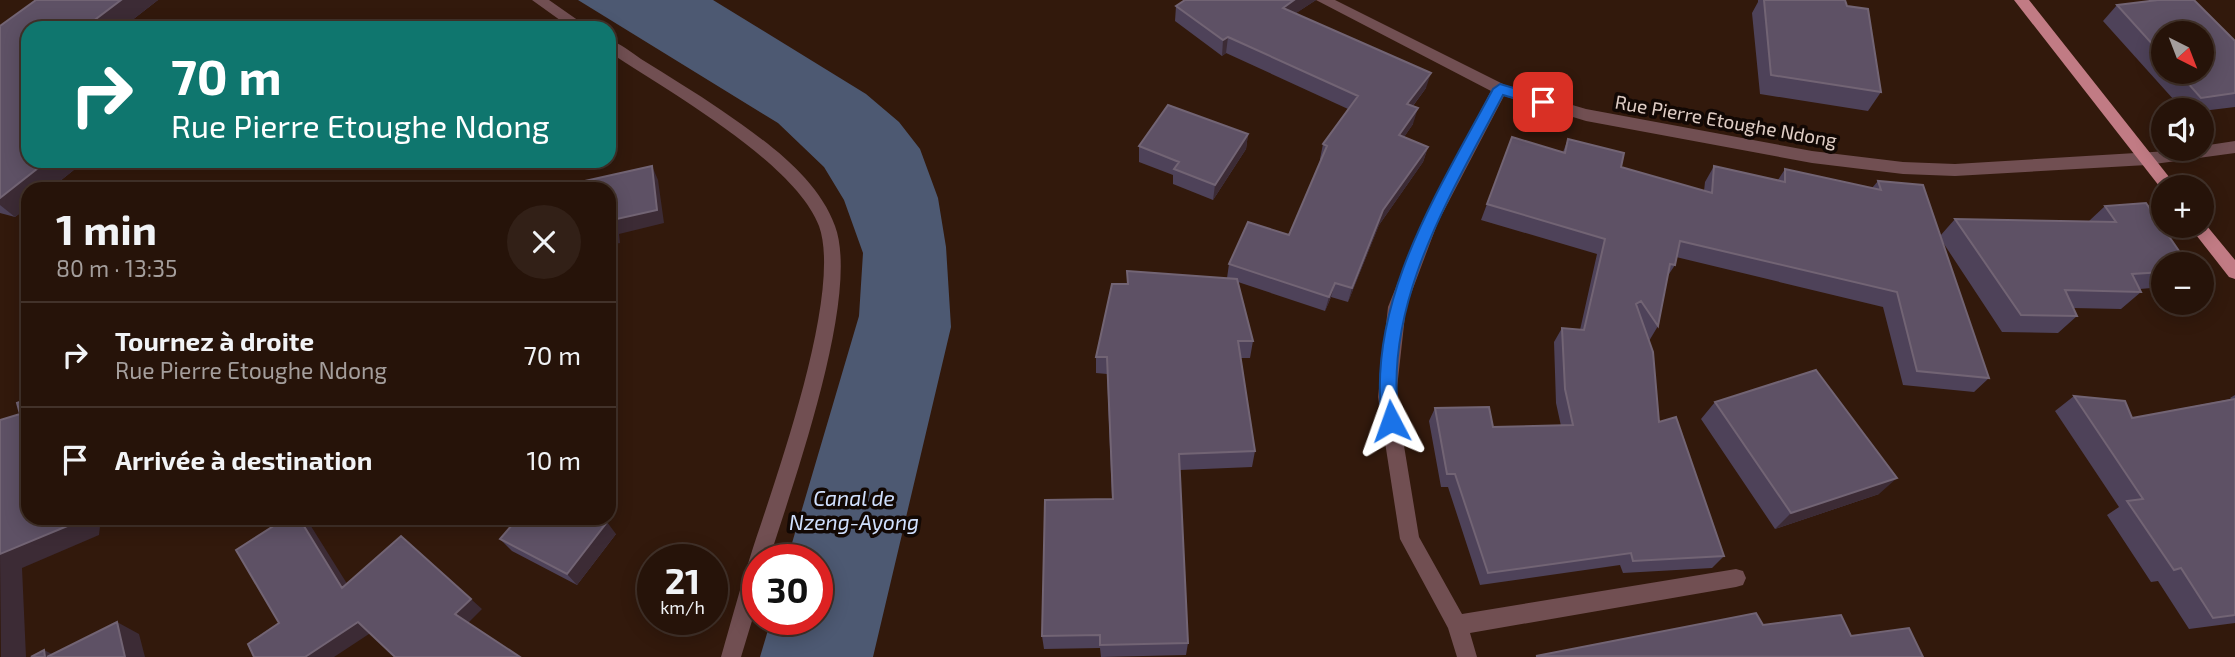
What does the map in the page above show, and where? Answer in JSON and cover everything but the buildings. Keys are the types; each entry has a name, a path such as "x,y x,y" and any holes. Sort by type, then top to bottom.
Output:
{"main road":[{"path":"2021,0 2160,175"},
{"path":"2208,238 2235,272"}],"street":[{"path":"539,0 571,21"},
{"name":"Rue Pierre Etoughe Ndong","path":"1323,0 1500,89 1586,115 1812,157 1903,169 1955,170 2147,159 2235,147"},
{"path":"616,50 743,132 808,195 827,227 833,261 830,307 764,544"},
{"path":"1467,657 1457,625 1410,539 1387,397 1397,307 1430,222 1500,89"},
{"path":"1457,625 1736,578"},
{"path":"731,657 742,620"}],"water":[{"name":"Canal de Nzeng-Ayong","path":"578,0 713,0 866,94 899,122 920,149 938,198 946,247 951,327 873,657 760,657 767,635 833,635 833,544 792,544 859,316 863,253 844,200 824,167 778,123"}],"route":[{"path":"1391,421 1387,397 1397,307 1430,222 1500,89 1543,102"}]}
